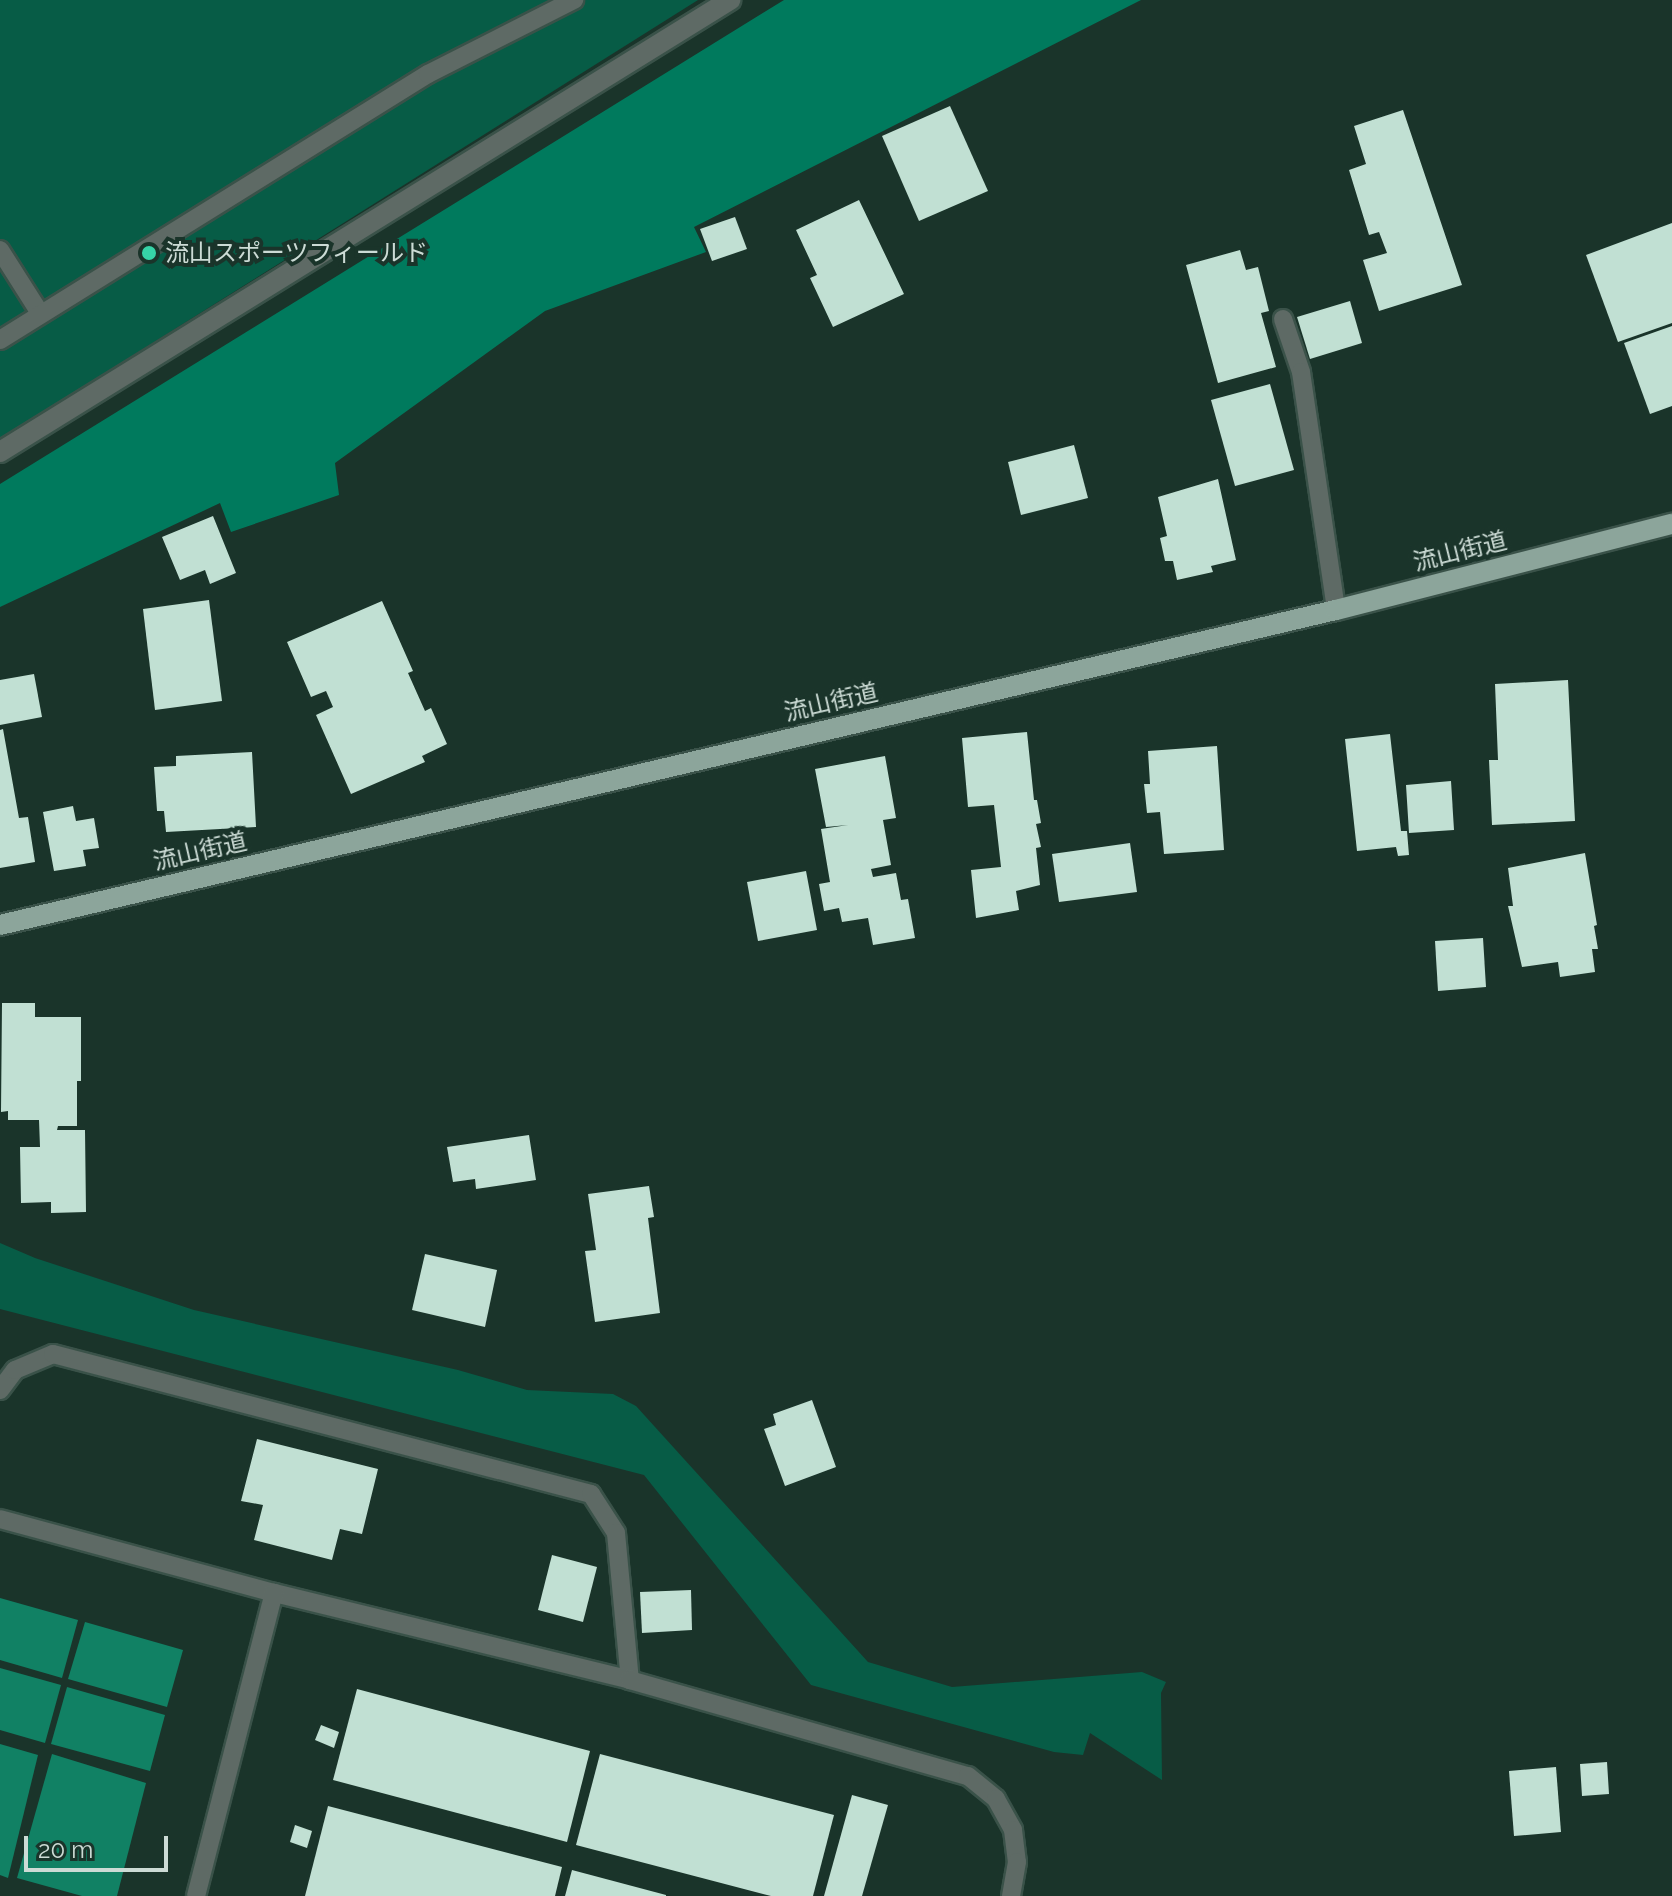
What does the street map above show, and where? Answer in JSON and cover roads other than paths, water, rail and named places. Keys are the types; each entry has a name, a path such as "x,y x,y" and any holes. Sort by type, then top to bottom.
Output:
{"main road":[{"name":"流山街道","path":"0,925 1336,610 1672,524"}],"street":[{"path":"0,452 730,0"}],"lane":[{"path":"0,340 428,74 574,0"},
{"path":"0,250 40,313"},
{"path":"1283,319 1301,372 1336,610"},
{"path":"0,1390 15,1370 53,1354 591,1494 616,1533 630,1680"},
{"path":"0,1519 274,1593 630,1680 968,1776 996,1799 1013,1830 1017,1862 1011,1896"},
{"path":"196,1896 274,1593"}],"place":[{"name":"流山スポーツフィールド","path":"149,253"}]}
